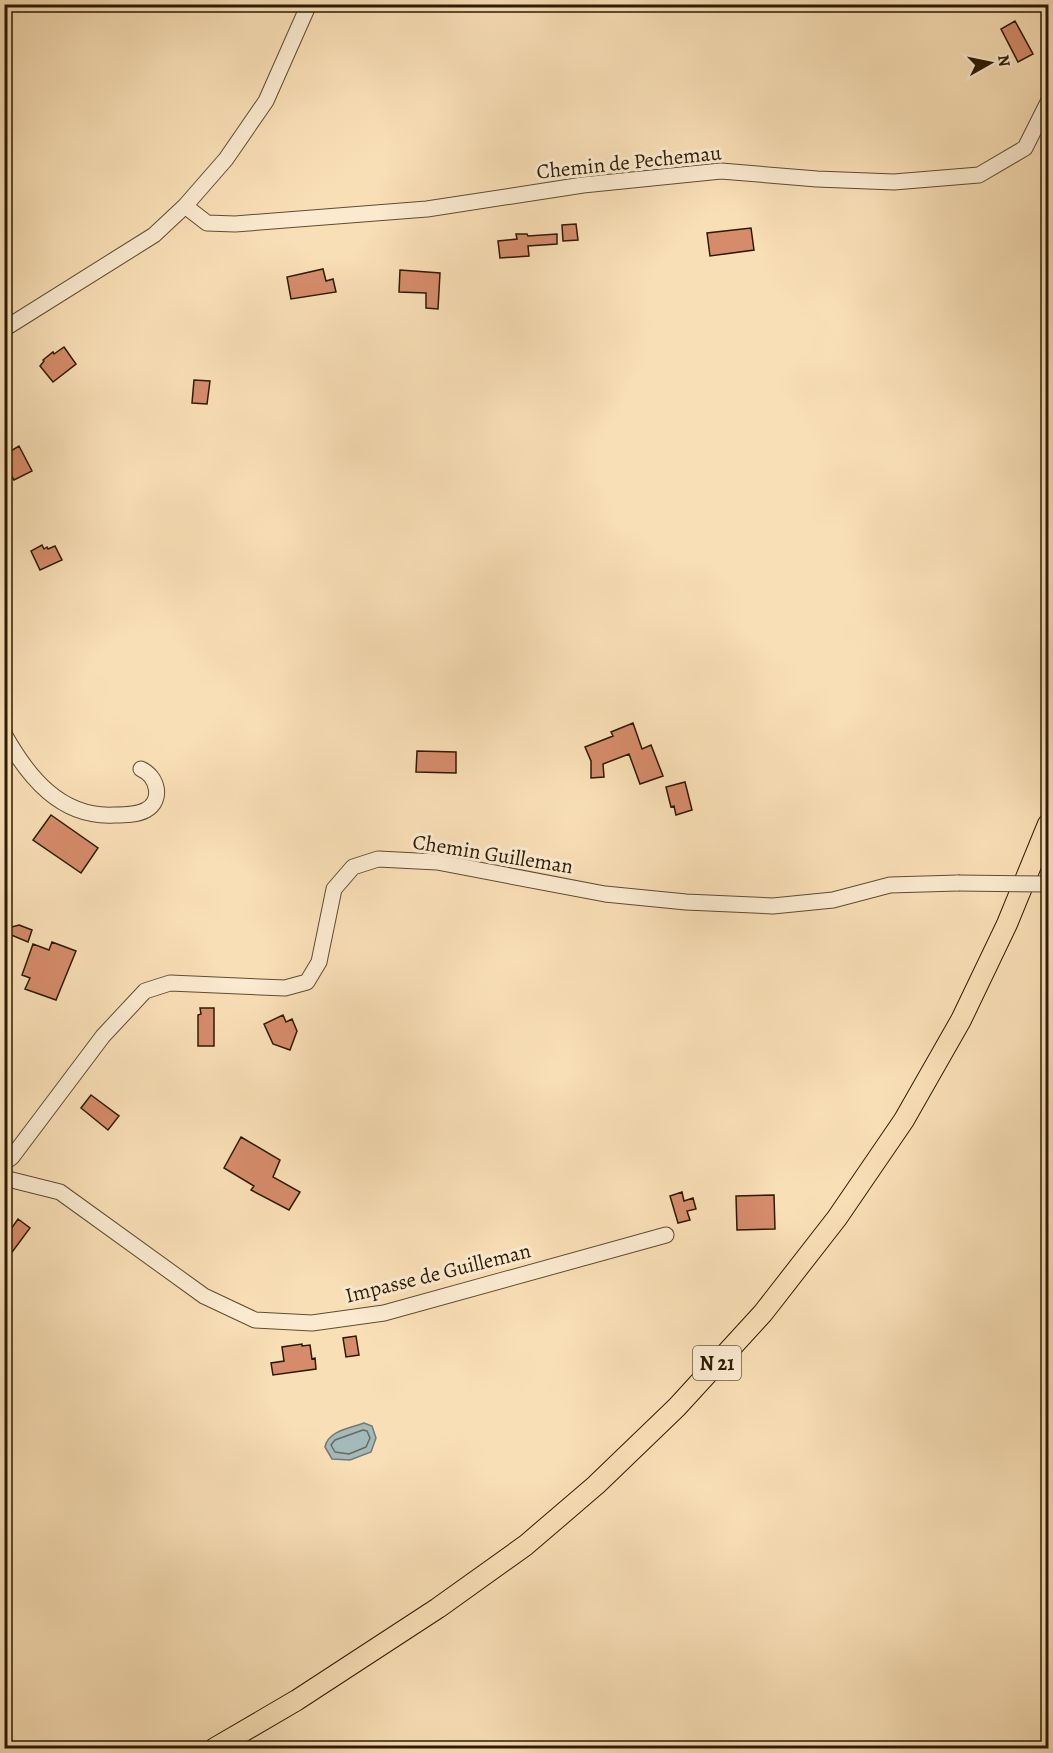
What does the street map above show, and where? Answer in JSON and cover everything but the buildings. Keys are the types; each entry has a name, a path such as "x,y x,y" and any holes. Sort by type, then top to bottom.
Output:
{"main road":[{"name":"N 21","path":"215,1749 306,1694 438,1608 526,1545 596,1485 661,1423 763,1313 837,1218 904,1120 961,1020 1006,924 1048,824"}],"street":[{"path":"4,329 154,235 184,206 226,159 266,101 309,4"},
{"name":"Chemin de Pechemau","path":"184,206 207,223 236,224 427,209 583,185 721,171 817,179 894,182 979,175 1025,148 1048,102"},
{"path":"4,734 42,788 62,803 80,810 108,816 144,811 151,806 156,796 155,781 149,773 141,769"},
{"name":"Chemin Guilleman","path":"4,1163 12,1157 103,1036 145,991 170,983 285,988 308,982 319,962 334,889 353,867 378,859 437,862 605,894 686,902 773,906 833,900 890,885 958,882 1048,884"},
{"name":"Impasse de Guilleman","path":"4,1178 60,1192 204,1296 255,1320 312,1323 384,1313 666,1235"}],"water":[{"path":"364,1423 372,1426 376,1438 371,1452 350,1460 332,1459 325,1447 330,1437"}]}
